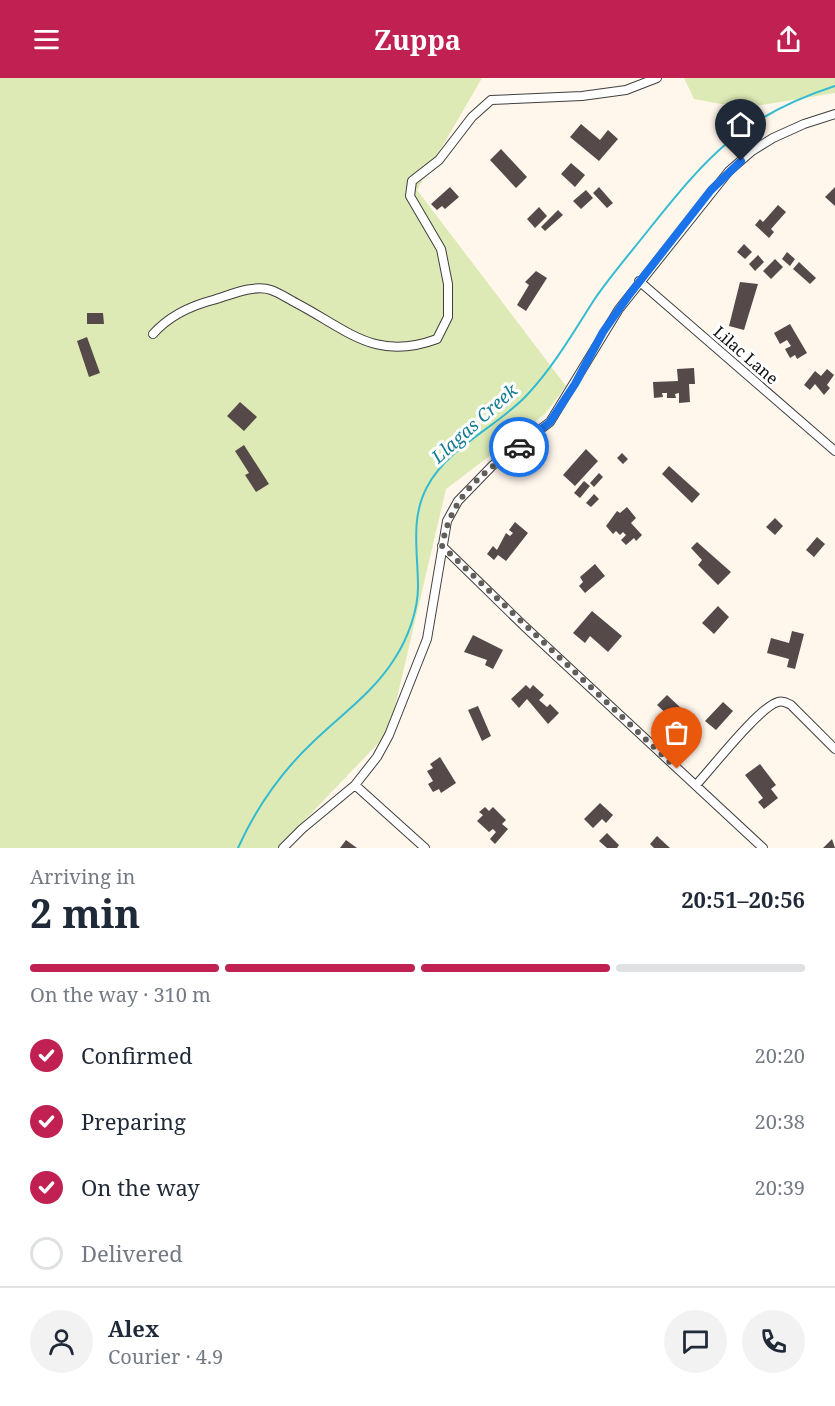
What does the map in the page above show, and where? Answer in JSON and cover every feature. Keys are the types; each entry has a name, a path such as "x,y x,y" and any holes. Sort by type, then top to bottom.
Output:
{"street":[{"path":"153,334 163,322 204,302 247,290 270,289 369,342 390,349 417,346 436,339 448,317 448,284 441,249 410,196 412,181 439,160 472,117 492,100 582,96 626,90 657,78"},
{"path":"283,848 355,785 377,757 389,735 427,639 447,521 458,501 493,465 550,422 575,384 603,332 639,281 711,190 752,150 804,124 834,116"},
{"name":"Lilac Lane","path":"639,281 835,451"},
{"path":"442,546 524,626 763,848"},
{"path":"696,785 757,717 776,702 782,701 791,705 835,749"},
{"path":"355,785 425,848"}],"green space":[{"path":"0,78 482,78 417,190 566,386 545,414 446,489 389,732 278,848 0,848"},
{"path":"684,78 835,78 835,93 743,108 694,99"}],"building":[{"path":"581,124 600,140 608,130 618,139 599,161 570,137"},
{"path":"501,149 527,177 516,188 490,160"},
{"path":"571,163 585,175 575,187 561,174"},
{"path":"450,187 459,197 445,209 442,206 437,210 431,204"},
{"path":"599,187 613,203 607,208 593,193"},
{"path":"835,187 835,206 825,197"},
{"path":"586,190 593,198 581,209 573,201"},
{"path":"778,205 786,212 771,229 774,232 769,238 755,225 760,219 763,222"},
{"path":"539,207 547,216 535,228 527,219"},
{"path":"558,210 563,215 545,231 541,227"},
{"path":"744,244 752,252 745,259 737,252"},
{"path":"787,252 795,259 790,266 782,259"},
{"path":"758,255 764,262 755,271 749,264"},
{"path":"775,259 783,267 771,279 763,271"},
{"path":"799,262 816,278 810,284 793,269"},
{"path":"536,271 547,278 526,311 517,305 529,285 525,282"},
{"path":"740,282 758,284 744,330 729,326"},
{"path":"87,313 103,313 104,324 87,324"},
{"path":"790,324 807,353 797,359 795,355 790,358 785,349 791,346 787,340 780,344 774,333"},
{"path":"87,337 100,373 89,377 77,341"},
{"path":"694,368 695,384 689,384 690,402 679,403 679,393 675,394 676,398 667,398 667,393 662,393 663,397 654,398 653,382 678,381 677,369"},
{"path":"827,369 834,375 827,385 830,388 824,395 815,384 810,390 804,385 815,371 821,376"},
{"path":"240,402 257,417 244,431 227,416"},
{"path":"244,445 269,484 256,492 245,475 249,473 235,451"},
{"path":"586,449 598,461 575,486 563,475"},
{"path":"622,453 628,459 623,464 617,458"},
{"path":"669,466 700,494 692,503 662,474"},
{"path":"599,473 603,477 594,487 590,483"},
{"path":"584,481 590,486 580,498 574,493"},
{"path":"594,494 599,499 591,507 586,503"},
{"path":"627,507 636,518 631,523 642,535 636,541 634,538 626,545 621,540 626,535 623,532 620,535 616,531 613,534 606,526 617,511 620,513"},
{"path":"775,518 783,526 775,535 766,527"},
{"path":"515,522 528,533 506,561 498,555 494,560 487,554 493,546 497,550 506,533 510,536 513,533 509,530"},
{"path":"817,537 825,544 814,557 806,550"},
{"path":"697,542 731,572 718,585 698,565 702,560 691,548"},
{"path":"595,564 605,576 585,593 579,586 583,582 580,577"},
{"path":"718,606 729,617 714,634 702,623"},
{"path":"592,611 622,636 608,652 590,636 585,643 573,633"},
{"path":"792,631 804,634 795,669 787,667 789,659 767,653 771,638 789,643"},
{"path":"473,635 503,650 493,669 485,665 487,660 464,652"},
{"path":"526,685 530,689 533,685 544,695 539,700 547,707 550,704 559,713 548,724 527,699 519,708 511,699"},
{"path":"667,695 698,724 688,734 680,726 677,729 668,720 670,717 657,705"},
{"path":"723,702 733,711 716,730 705,721"},
{"path":"478,706 491,736 482,741 468,710"},
{"path":"440,757 456,783 441,793 439,789 433,792 428,784 433,781 427,771 433,768 430,764"},
{"path":"760,764 776,785 771,789 778,798 764,809 758,802 763,798 745,775"},
{"path":"600,803 613,815 606,823 602,819 593,828 584,819"},
{"path":"485,807 489,811 493,807 506,820 502,824 508,829 495,844 490,839 496,832 493,829 489,832 477,821 483,815 479,812"},
{"path":"607,833 619,845 617,848 607,848 599,841"},
{"path":"657,836 670,848 654,848 650,844"},
{"path":"832,839 835,848 823,848"},
{"path":"346,840 357,848 340,848"}],"waterway":[{"name":"Llagas Creek","path":"238,848 262,804 281,777 302,753 377,682 400,650 408,633 418,596 416,536 418,511 427,487 436,473 447,460 515,406 537,384 563,349 607,281 710,158 730,140 776,110 835,86"}],"way so far":[{"path":"519,447 493,465 458,501 447,521 442,546 677,769"}],"route":[{"path":"519,447 550,422 561,408 603,332 639,281 711,190 741,161"}]}
